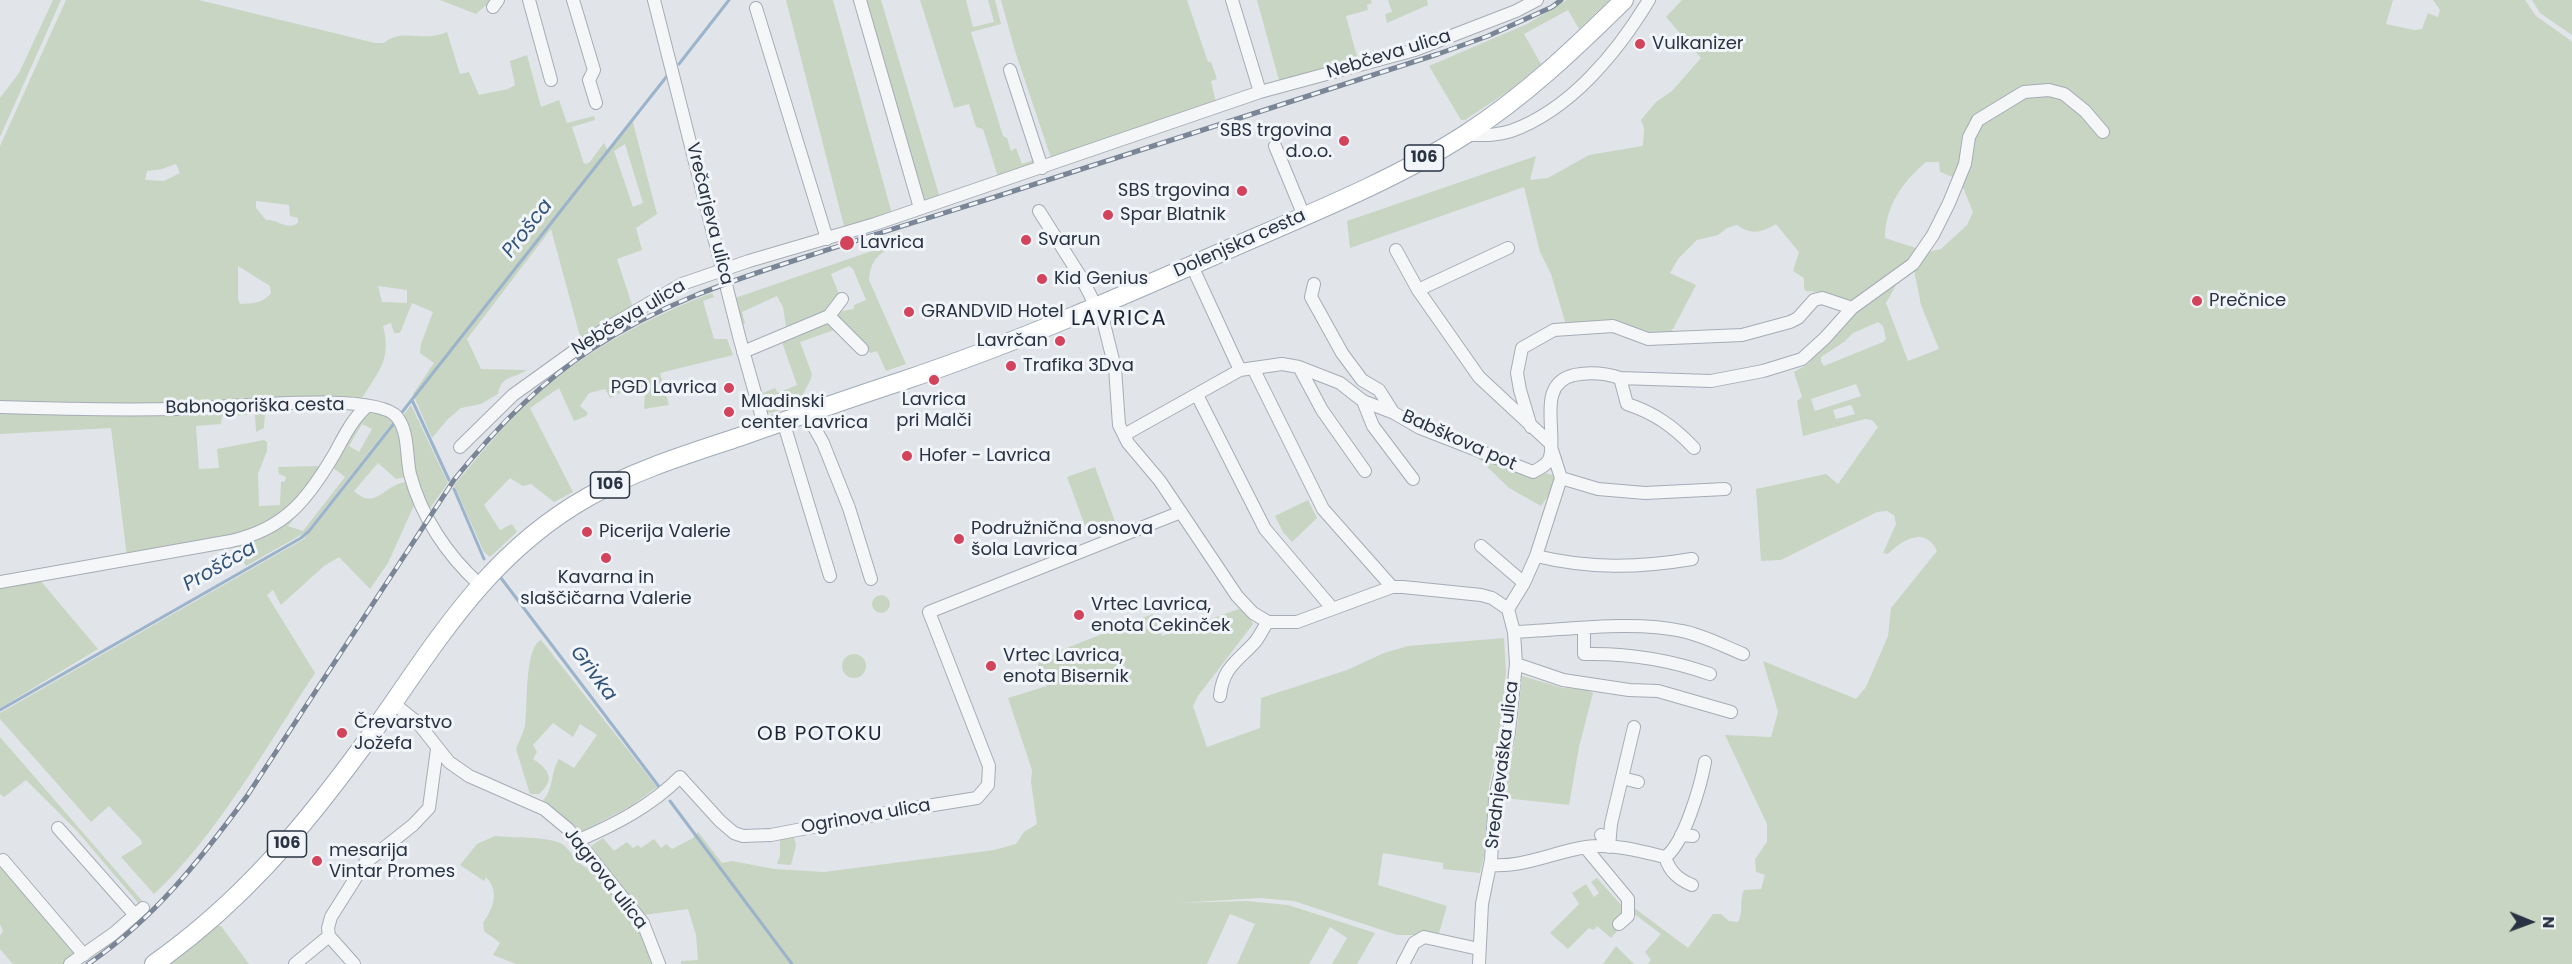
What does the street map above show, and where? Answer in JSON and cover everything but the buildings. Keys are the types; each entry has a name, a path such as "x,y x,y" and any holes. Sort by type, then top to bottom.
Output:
{"main road":[{"name":"Dolenjska cesta","path":"153,964 197,932 267,868 298,831 479,584 520,544 547,523 587,497 654,466 967,357 1096,306 1304,216 1406,167 1464,135 1536,84 1624,0"}],"street":[{"path":"528,0 551,80"},
{"path":"573,0 594,70 590,80 596,103"},
{"name":"Vrečarjeva ulica","path":"654,0 743,352 765,428"},
{"path":"860,0 920,208"},
{"path":"1232,0 1260,92"},
{"name":"Nebčeva ulica","path":"460,447 513,395 602,331 682,284 1042,168 1260,92 1415,50 1514,6 1537,0"},
{"name":"Dolenjska cesta","path":"1464,135 1494,135 1511,131 1561,104 1583,84 1615,48 1649,0"},
{"path":"756,8 826,239"},
{"path":"1010,70 1042,168"},
{"path":"1039,211 1082,279 1111,343 1119,425 1128,443 1181,512 1237,596 1253,613 1268,622 1297,622 1392,587 1435,588 1481,595 1492,598 1508,609 1524,583 1536,556 1561,478 1550,443 1553,390 1558,382 1581,374 1606,374 1620,378 1711,381 1763,371 1802,358 1825,338 1852,308 1913,264 1934,235 1965,164 1969,137 1978,120 2024,92 2049,90 2064,94 2085,111 2103,132"},
{"path":"1275,146 1304,216"},
{"path":"1418,290 1508,248"},
{"path":"1396,250 1418,290 1479,377 1550,443"},
{"path":"1192,266 1323,509 1392,587"},
{"name":"Babškova pot","path":"1314,284 1311,297 1342,353 1362,380 1379,390 1394,413"},
{"path":"743,352 829,316 842,298"},
{"path":"1531,427 1517,373 1522,348 1554,330 1613,327 1648,339 1742,335 1790,322 1798,318 1814,300 1822,298 1852,308"},
{"path":"829,316 862,348"},
{"name":"Babškova pot","path":"1125,435 1247,369 1282,364 1299,367 1340,383 1363,400 1394,413 1420,428 1533,472 1545,465 1550,457 1550,443"},
{"path":"1299,367 1322,411 1365,471"},
{"path":"1620,378 1627,404 1647,410 1675,428 1694,448"},
{"path":"1197,395 1265,529 1332,608"},
{"name":"Babškova pot","path":"1363,400 1373,426 1413,479"},
{"name":"Babnogoriška cesta","path":"0,407 180,409 321,402 366,406"},
{"path":"366,406 377,406 390,410 398,418 419,505 460,566 479,584"},
{"name":"Babnogoriška cesta","path":"0,582 228,541 263,532 284,520 317,483 351,423 366,406"},
{"path":"806,413 823,443 849,508 871,579"},
{"path":"783,421 830,576"},
{"path":"1561,478 1598,489 1633,492 1725,489"},
{"name":"Ogrinova ulica","path":"579,840 624,819 654,800 680,777 734,833 743,836 771,835 977,798 988,785 989,766 929,612 1181,512"},
{"path":"1481,546 1524,583"},
{"path":"1536,556 1572,565 1639,566 1692,559"},
{"name":"Srednjevaška ulica","path":"1479,964 1482,904 1490,866 1495,799 1509,732 1516,664 1514,632 1508,609"},
{"path":"1220,696 1221,680 1255,641 1268,622"},
{"path":"1514,632 1638,626 1670,628 1697,635 1743,654"},
{"path":"1584,629 1584,654 1617,653 1659,659 1680,663 1710,674"},
{"name":"Srednjevaška ulica","path":"1516,664 1563,680 1658,692 1731,712"},
{"name":"Jagrova ulica","path":"393,703 418,723 449,762 469,776 544,809 579,840 643,923 659,964"},
{"path":"1609,847 1611,824 1634,727"},
{"path":"354,964 329,936 328,928 331,917 365,863 413,825 429,808 437,748"},
{"path":"1692,885 1676,876 1669,868 1665,857 1672,853 1687,835 1705,762"},
{"path":"1622,778 1638,782"},
{"path":"1691,812 1705,810"},
{"path":"58,828 139,912 70,964"},
{"path":"1601,835 1609,847"},
{"path":"1585,847 1628,899 1628,915 1619,924"},
{"name":"Srednjevaška ulica","path":"1490,866 1505,867 1585,847 1609,847 1665,857"},
{"path":"3,860 84,955"},
{"path":"295,964 329,936"},
{"path":"1403,964 1414,943 1424,937 1479,949"}],"green space":[{"path":"53,0 61,0 0,137 0,98 19,73"},
{"path":"66,0 199,0 375,43 384,43 398,36 430,36 447,32 460,74 469,72 479,95 508,89 515,85 510,61 527,55 541,107 559,100 567,123 594,116 595,120 572,127 584,164 589,163 604,143 608,151 632,119 657,214 636,228 642,250 617,259 633,308 581,340 551,229 467,339 481,369 527,370 505,380 498,394 481,404 461,408 432,438 413,394 434,363 420,353 433,312 412,303 400,333 394,333 391,323 383,326 386,348 382,365 361,400 190,404 0,404 0,146","holes":["625,144 643,203 633,207 614,151","176,164 180,173 164,181 145,180 147,171","256,201 289,205 290,216 298,218 298,223 290,226 266,220 256,208","238,266 270,286 271,293 261,301 240,304 238,299","378,286 407,290 407,303 382,302"]},
{"path":"440,0 492,0 476,14"},
{"path":"786,0 833,0 892,214 845,230"},
{"path":"864,0 881,0 940,198 922,204"},
{"path":"920,0 966,0 973,27 994,22 988,0 995,0 1001,24 971,32 1003,136 1007,138 1011,151 1016,148 1022,164 1036,159 1038,166 999,180 983,129 976,127 969,104 954,108"},
{"path":"1001,0 1187,0 1208,62 1211,62 1217,79 1211,81 1216,102 1051,158 1015,51"},
{"path":"1257,0 1371,0 1372,3 1367,5 1368,10 1346,16 1359,64 1280,84"},
{"path":"1388,0 1427,0 1428,5 1387,23 1385,14 1392,12"},
{"path":"1567,0 1610,0 1579,29 1568,10 1524,34 1541,64 1510,90 1465,120 1461,120 1429,66 1527,24"},
{"path":"1682,0 2393,0 2386,24 2414,30 2422,29 2428,13 2438,17 2440,10 2433,0 2525,0 2536,16 2572,42 2572,964 1648,964 1651,960 1645,952 1661,934 1629,910 1633,907 1688,948 1713,914 1721,914 1729,921 1738,922 1744,890 1761,889 1765,875 1756,872 1755,859 1767,842 1767,824 1725,735 1771,737 1778,712 1763,661 1856,699 1866,687 1888,636 1891,608 1937,551 1932,543 1920,537 1906,540 1888,554 1883,553 1896,524 1894,515 1887,511 1877,512 1781,560 1761,561 1756,489 1826,474 1838,484 1878,427 1872,420 1865,419 1803,436 1797,401 1802,397 1794,372 1808,364 1847,313 1819,299 1819,292 1806,291 1804,278 1793,271 1799,252 1776,224 1756,232 1737,225 1727,228 1718,235 1697,240 1678,259 1670,273 1696,285 1673,329 1663,339 1640,333 1566,325 1551,274 1540,252 1524,187 1350,248 1347,221 1536,156 1530,180 1548,178 1589,155 1643,146 1644,128 1641,120 1656,102 1672,91 1701,58 1666,17","holes":["1926,162 1939,162 1940,172 1960,180 1973,212 1967,225 1941,249 1928,252 1885,238 1892,205 1910,178","1914,270 1921,305 1939,349 1908,361 1886,303 1901,276","1878,322 1883,326 1886,339 1824,366 1821,357 1853,333","1856,384 1861,396 1815,411 1811,399","1851,405 1855,414 1836,419 1833,410"]},
{"path":"2532,0 2572,0 2572,35 2540,13"},
{"path":"907,239 909,242 886,250 876,258 869,280 906,364 886,371 877,351 870,353 837,316 837,312 854,309 854,305 866,300 853,269 849,266 831,274 839,294 817,317 786,326 783,307 777,296 742,312 745,323 742,325 735,298"},
{"path":"712,293 714,297 703,301 714,339 727,339 733,355 660,373 669,405 644,409 645,391 639,384 610,398 605,389 589,393 580,406 588,413 574,421 559,388 530,408 573,492 554,502 531,484 523,486 510,478 484,505 500,530 512,524 517,532 490,557 484,552 454,485 493,439 534,397 596,350 641,324"},
{"path":"825,320 840,328 800,342 812,374 800,403 771,413 766,412 760,394 775,388 778,393 797,385 782,342"},
{"path":"411,405 448,483 428,511 421,496 402,417"},
{"path":"260,409 265,413 264,428 256,432 255,414 222,417 221,424 196,426 199,469 219,468 217,449 264,440 267,442 267,451 258,474 259,506 280,505 281,482 285,481 286,477 279,474 278,467 318,466 320,468 302,497 260,529 127,557 111,428 0,434 0,411"},
{"path":"369,411 395,419 306,532 246,566 232,544 306,503 288,526 303,531 345,477 331,466 353,426","holes":["362,424 372,429 359,452 349,446"]},
{"path":"397,421 406,477 396,479 378,463 354,491 368,499 375,498 407,482 415,503 388,563 370,589 339,557 324,566 281,605 273,590 267,595 315,673 220,818 177,871 154,894 121,857 142,844 141,840 109,806 91,822 0,719 0,713 304,539"},
{"path":"1475,455 1533,478 1546,473 1561,478 1541,506 1509,488"},
{"path":"1095,467 1117,527 1089,537 1067,477"},
{"path":"1308,500 1317,518 1292,542 1283,532 1275,516"},
{"path":"39,579 98,649 0,708 0,585"},
{"path":"881,595 888,597 890,604 888,611 881,613 874,611 872,604 874,597"},
{"path":"1239,609 1250,617 1253,624 1198,696 1193,706 1207,747 1260,728 1261,698 1347,670 1384,653 1408,646 1504,638 1506,672 1500,738 1489,786 1484,856 1480,873 1443,869 1443,863 1383,853 1378,885 1447,906 1437,940 1414,935 1397,935 1294,901 1260,898 1177,903 1246,901 1288,905 1375,933 1357,964 1332,964 1347,938 1330,927 1309,964 1237,964 1255,924 1230,914 1207,964 681,964 681,961 698,960 696,935 688,909 644,915 594,854 591,846 603,838 614,851 627,842 633,848 638,845 641,848 654,839 661,848 666,844 672,849 693,838 698,832 722,863 732,861 774,869 824,872 994,850 1016,844 1024,832 1037,824 1031,782 1032,770 1008,698 1047,686 1036,660 1153,614 1162,636"},
{"path":"541,640 657,787 631,806 581,832 543,800 549,791 559,759 574,768 597,735 580,724 573,737 553,723 533,745 537,752 533,759 543,767 549,779 539,794 530,794 516,749 525,726 529,666 536,645"},
{"path":"854,654 863,657 866,666 863,675 854,678 845,675 842,666 845,657"},
{"path":"1522,676 1563,688 1585,689 1593,693 1579,747 1569,805 1504,798 1517,729"},
{"path":"0,737 144,903 139,904 78,832 26,780 4,797 0,794"},
{"path":"793,834 796,845 791,865 777,864 780,855 780,838"},
{"path":"495,836 539,838 562,844 580,863 594,871 635,920 652,964 516,964 493,955 500,943 484,931 483,923 494,900 493,888 486,877 484,881 460,865 477,844"},
{"path":"0,861 79,952 65,964 13,964 0,949 0,936 3,931 0,924"},
{"path":"1597,878 1622,906 1623,911 1613,925 1618,930 1611,938 1597,926 1594,930 1589,928 1568,949 1550,933 1579,904 1572,893 1586,884 1594,897 1599,893 1591,882"},
{"path":"217,926 221,926 249,964 168,964"},
{"path":"1616,946 1634,964 1603,964"}],"waterway":[{"name":"Prošca","path":"679,64 729,0"},
{"name":"Prošca","path":"399,416 667,76"},
{"name":"Grivka","path":"412,400 449,480"},
{"name":"Proščca","path":"0,710 301,538 309,531 395,422"},
{"name":"Grivka","path":"454,489 484,559"},
{"name":"Grivka","path":"501,578 660,788"},
{"name":"Grivka","path":"670,801 792,964"}],"railway":[{"path":"88,964 112,947 155,908 230,820 454,480 469,461 535,393 592,349 617,333 668,307 720,286 1438,54 1488,36 1552,7 1561,0"}],"place":[{"name":"Vulkanizer","path":"1640,44"},
{"name":"SBS trgovina d.o.o.","path":"1344,141"},
{"name":"SBS trgovina","path":"1242,191"},
{"name":"Spar Blatnik","path":"1108,215"},
{"name":"Svarun","path":"1026,240"},
{"name":"Lavrica","path":"847,243"},
{"name":"Kid Genius","path":"1042,279"},
{"name":"Prečnice","path":"2197,301"},
{"name":"GRANDVID Hotel","path":"909,312"},
{"name":"Lavrčan","path":"1060,341"},
{"name":"Trafika 3Dva","path":"1011,366"},
{"name":"Lavrica pri Malči","path":"934,380"},
{"name":"PGD Lavrica","path":"729,388"},
{"name":"Mladinski center Lavrica","path":"729,412"},
{"name":"Hofer - Lavrica","path":"907,456"},
{"name":"Picerija Valerie","path":"587,532"},
{"name":"Podružnična osnova šola Lavrica","path":"959,539"},
{"name":"Kavarna in slaščičarna Valerie","path":"606,558"},
{"name":"Vrtec Lavrica, enota Cekinček","path":"1079,615"},
{"name":"Vrtec Lavrica, enota Bisernik","path":"991,666"},
{"name":"Črevarstvo Jožefa","path":"342,733"},
{"name":"mesarija Vintar Promes","path":"317,861"}],"district":[{"name":"LAVRICA","path":"1119,320"},
{"name":"OB POTOKU","path":"820,735"}]}
